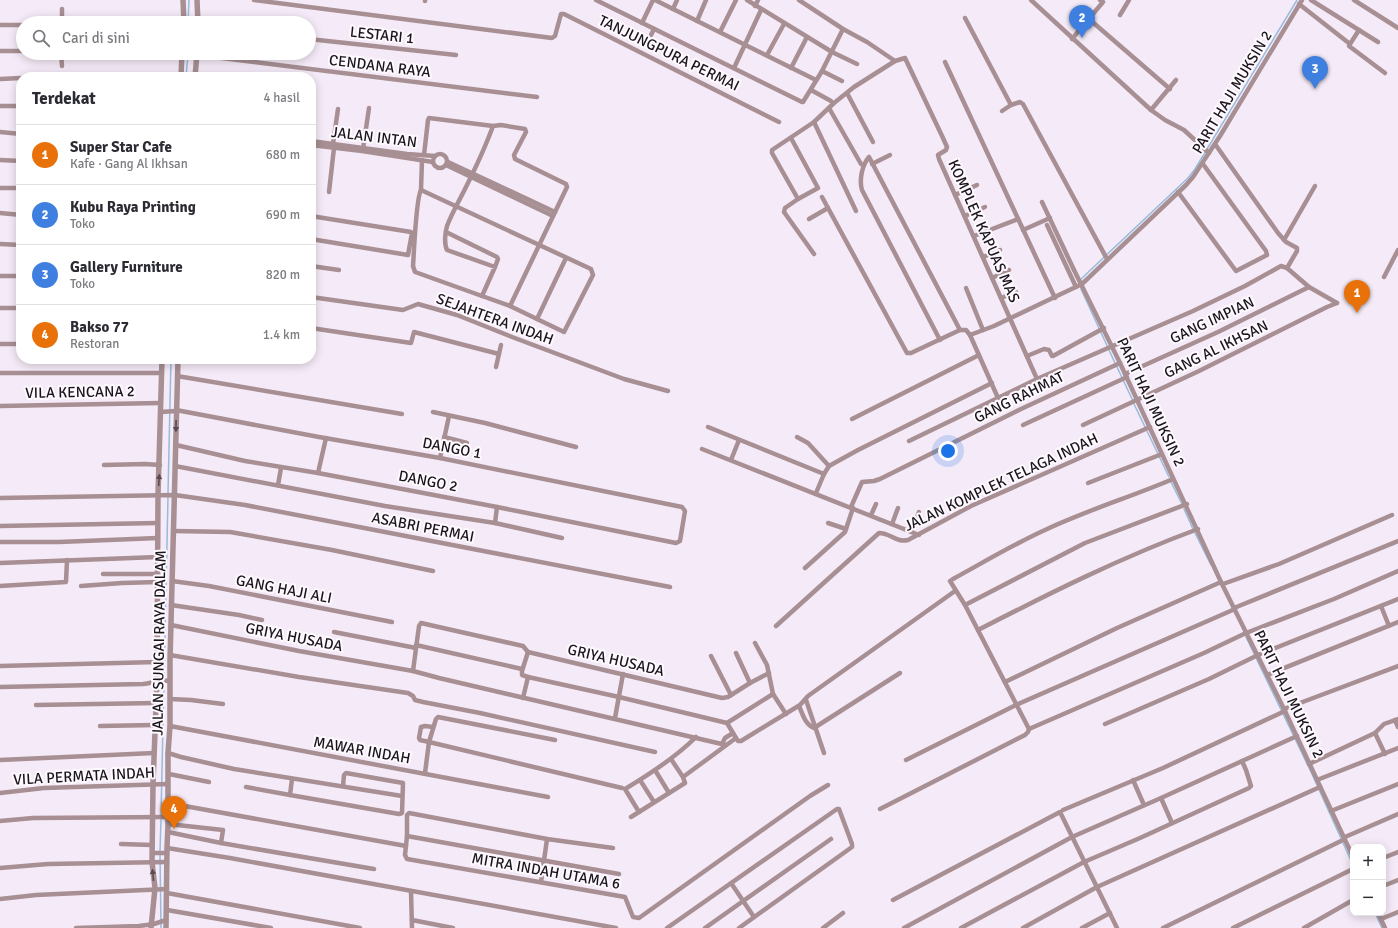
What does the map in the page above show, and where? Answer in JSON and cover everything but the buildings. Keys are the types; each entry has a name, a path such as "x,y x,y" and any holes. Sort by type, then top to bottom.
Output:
{"street":[{"path":"183,0 184,16"},
{"path":"197,0 198,16"},
{"name":"TANJUNGPURA PERMAI","path":"254,0 552,38 555,36 560,15 564,14 779,122"},
{"path":"596,0 802,102 822,71 843,29"},
{"path":"642,23 654,0 744,43 816,80"},
{"path":"673,9 677,0"},
{"path":"697,21 706,0"},
{"path":"720,32 736,0"},
{"path":"747,0 832,52 857,64"},
{"path":"755,6 758,0"},
{"path":"798,199 772,152 814,122 847,93 895,61 868,42 843,29 799,0"},
{"path":"1030,0 1151,110 1165,120 1184,130 1209,153"},
{"path":"1072,39 1102,2 1100,0"},
{"path":"1120,15 1129,0"},
{"path":"1311,0 1378,42"},
{"path":"1354,0 1398,28"},
{"path":"1301,2 1350,44 1349,46 1385,73"},
{"name":"PARIT HAJI MUKSIN 2","path":"1301,2 1203,164 1193,177 1082,284 1126,375 1147,428 1187,504 1222,583 1285,710 1350,851"},
{"path":"62,9 62,16"},
{"path":"734,68 744,43 762,10"},
{"path":"965,18 1011,105"},
{"path":"1088,19 1170,89"},
{"path":"767,55 784,24"},
{"path":"0,25 16,25"},
{"path":"651,35 654,29"},
{"path":"1350,44 1359,30"},
{"path":"792,68 807,37"},
{"name":"LESTARI 1","path":"316,40 455,55"},
{"path":"0,51 16,51"},
{"name":"KOMPLEK KAPUAS MAS","path":"895,61 904,58 906,60 944,138 947,147 946,150 938,155 1037,380"},
{"path":"62,60 62,66"},
{"path":"181,72 182,60"},
{"path":"195,72 196,60"},
{"name":"CENDANA RAYA","path":"244,60 537,97"},
{"path":"946,62 1055,298"},
{"path":"822,71 842,81"},
{"path":"0,78 16,78"},
{"path":"1151,110 1176,80"},
{"path":"811,90 831,101"},
{"path":"847,93 873,142"},
{"path":"1002,111 1011,105 1020,102 1023,104 1107,259"},
{"path":"0,106 16,106"},
{"path":"363,149 369,108"},
{"path":"829,108 861,164"},
{"path":"329,192 338,109"},
{"path":"421,190 457,206 540,245 566,258 591,269 593,275 564,332 510,306 415,272 413,266 419,193 421,190 423,158 429,118 493,126 501,125 525,129 526,132 514,155 515,159 566,184 567,187 540,245 510,306"},
{"path":"814,122 856,211"},
{"path":"493,126 472,175 452,216 446,232 445,246 447,250 494,267"},
{"path":"0,132 16,134"},
{"path":"791,138 818,188 785,208 784,212 814,254"},
{"name":"JALAN INTAN","path":"316,142 334,146"},
{"path":"1215,144 1250,195 1284,240 1297,250 1286,268"},
{"path":"316,145 363,149 423,158 433,162 435,166 439,168 444,168 447,164 447,157 443,154 438,154 435,156 433,162"},
{"path":"872,164 890,154"},
{"name":"JALAN INTAN","path":"423,158 435,156"},
{"path":"940,340 862,190 860,182 868,157 960,330"},
{"path":"0,160 16,161"},
{"path":"447,164 554,214"},
{"path":"1178,192 1236,271 1267,255 1203,164"},
{"path":"955,195 978,185"},
{"path":"1284,240 1315,186"},
{"path":"0,188 16,188"},
{"path":"822,197 908,353 911,353 960,330 966,330 970,335 998,398"},
{"path":"970,335 994,326 1082,284 1042,202"},
{"path":"965,216 985,207"},
{"path":"809,220 828,208"},
{"path":"0,213 16,215"},
{"path":"316,217 412,233 408,255 316,240"},
{"path":"1023,230 1050,218"},
{"path":"974,236 1018,219"},
{"path":"1047,225 1076,287"},
{"path":"446,232 497,256 498,259 482,296"},
{"path":"0,244 16,245"},
{"path":"983,257 1000,250"},
{"path":"1384,277 1398,250"},
{"path":"537,319 566,258"},
{"path":"910,441 1037,380 1112,346 1158,328 1245,286 1281,266 1286,268 1309,287"},
{"path":"316,267 339,270"},
{"path":"992,278 1009,270"},
{"path":"0,276 16,276"},
{"name":"GANG AL IKHSAN","path":"1083,424 1199,372 1337,303 1309,287"},
{"name":"GANG IMPIAN","path":"1023,425 1309,287"},
{"path":"966,288 983,330"},
{"path":"1001,298 1016,292"},
{"name":"SEJAHTERA INDAH","path":"316,298 403,310 415,305 424,305 457,315 624,379 668,391"},
{"path":"0,308 16,308"},
{"path":"316,329 411,343 414,332 499,354"},
{"path":"1027,356 1044,349 1049,350 1053,356 1103,329"},
{"path":"0,344 16,344"},
{"path":"496,367 501,345"},
{"path":"852,419 979,355"},
{"name":"GANG RAHMAT","path":"852,508 862,482 874,482 928,454 1120,363"},
{"path":"152,926 156,888 154,853 152,845 155,817 154,753 158,680 158,523 163,412 160,403 162,364"},
{"name":"JALAN SUNGAI RAYA DALAM","path":"166,928 164,921 166,910 165,862 168,832 166,817 168,803 167,784 170,726 170,698 168,681 171,625 173,495 176,445 175,411 178,364"},
{"path":"0,373 161,373"},
{"path":"177,376 402,414"},
{"path":"816,493 829,466 992,383"},
{"name":"VILA KENCANA 2","path":"0,406 160,403"},
{"name":"DANGO 1","path":"163,412 175,411 440,458 683,508 685,511 681,536 680,541 676,543"},
{"path":"433,412 485,423 576,447"},
{"path":"440,458 448,416"},
{"path":"708,426 824,474"},
{"name":"JALAN KOMPLEK TELAGA INDAH","path":"776,626 877,534 884,533 903,541 919,535 971,506 1147,428"},
{"path":"444,437 467,443"},
{"path":"797,437 808,443 829,466"},
{"path":"318,473 326,438"},
{"path":"731,460 739,440"},
{"name":"DANGO 2","path":"176,445 245,461 318,473 498,507 676,543"},
{"path":"702,449 919,535"},
{"path":"1088,483 1162,454"},
{"path":"104,465 160,464"},
{"path":"175,466 385,506 495,523 562,538"},
{"path":"278,485 281,468"},
{"path":"1029,729 965,605 950,582 953,578 1039,533 1081,514 1174,479"},
{"name":"ASABRI PERMAI","path":"0,498 173,495 245,505 670,587"},
{"path":"871,515 876,504"},
{"path":"965,605 1073,548 1187,504"},
{"path":"495,523 498,507"},
{"path":"805,568 845,532 852,508"},
{"path":"892,524 898,508"},
{"path":"911,532 920,512"},
{"path":"1005,682 1117,628 1222,583 1278,564 1392,515"},
{"path":"0,526 158,523"},
{"path":"828,523 846,529"},
{"path":"978,630 1091,574 1198,529"},
{"path":"173,530 230,532 332,550 433,571"},
{"path":"0,542 59,542 158,538"},
{"path":"906,760 1016,705 1234,608 1398,541"},
{"path":"0,563 158,557"},
{"path":"0,586 66,582 67,560"},
{"path":"880,809 1025,735 1029,729 1204,653 1246,633 1398,572"},
{"path":"103,574 158,574"},
{"name":"GANG HAJI ALI","path":"172,581 209,586 392,622"},
{"path":"81,586 122,582 158,582"},
{"path":"528,652 522,669 522,675 726,723 738,741 741,741 799,706 808,696 955,591"},
{"path":"1105,724 1209,679 1258,655 1398,599"},
{"path":"171,605 262,620"},
{"path":"1381,606 1389,626"},
{"path":"1267,675 1398,622"},
{"name":"GRIYA HUSADA","path":"413,671 419,626 421,623 523,646 528,652 725,698 732,695"},
{"name":"GRIYA HUSADA","path":"171,625 299,651 413,671 724,744"},
{"path":"334,632 416,646 522,669"},
{"path":"755,643 767,665 773,694 786,714"},
{"path":"736,653 750,684"},
{"path":"170,655 299,677 408,693 414,696 415,700 422,702 480,713 655,752"},
{"path":"711,656 732,695 768,673"},
{"path":"0,666 157,662"},
{"path":"1063,810 1133,780 1285,710 1398,666"},
{"path":"812,727 900,673"},
{"path":"615,718 623,674"},
{"path":"523,698 528,677"},
{"path":"0,687 144,684 158,680 168,681"},
{"path":"726,723 773,694"},
{"path":"170,698 223,704"},
{"path":"806,700 812,727"},
{"path":"36,705 156,703"},
{"path":"799,706 812,727 824,753"},
{"path":"425,774 429,742 433,727 438,717 556,740"},
{"path":"1309,764 1375,733 1381,726 1397,719 1398,727"},
{"path":"100,726 155,725"},
{"name":"MAWAR INDAH","path":"170,726 548,797"},
{"path":"433,727 423,726 420,729 419,739 622,788"},
{"path":"724,744 724,738 733,733"},
{"path":"1375,733 1385,754"},
{"path":"904,928 1072,837 1297,736"},
{"path":"639,812 625,788 640,780 671,759 694,737"},
{"path":"683,777 724,744 736,738"},
{"path":"1318,780 1398,748"},
{"path":"0,760 154,753"},
{"path":"168,753 234,769 402,796"},
{"path":"631,817 685,784 683,777 671,759"},
{"path":"961,928 1084,862 1251,786 1242,761"},
{"path":"655,770 669,793"},
{"path":"246,787 399,814 402,813 404,784 400,782 346,773 343,786"},
{"path":"168,774 209,782"},
{"path":"290,795 292,778"},
{"path":"640,780 654,802"},
{"path":"1133,780 1144,805"},
{"name":"VILA PERMATA INDAH","path":"0,793 44,788 167,784"},
{"path":"1331,811 1398,784"},
{"name":"MITRA INDAH UTAMA 6","path":"406,846 405,855 408,859 625,897 633,916 639,918 810,796 828,785"},
{"path":"1024,928 1097,888 1320,787"},
{"path":"1161,798 1172,823"},
{"path":"168,803 406,846 407,815 409,814 547,839 613,848"},
{"path":"667,928 839,809 852,847 738,928"},
{"path":"893,900 1060,812 1118,928"},
{"path":"1163,928 1398,814"},
{"path":"0,821 33,818 166,817"},
{"path":"168,824 223,830 221,843"},
{"path":"168,832 221,843 374,869"},
{"name":"MITRA INDAH UTAMA 6","path":"407,836 619,874"},
{"path":"541,882 547,839"},
{"path":"705,928 831,839"},
{"path":"120,844 152,845"},
{"path":"154,853 166,851 230,858 616,928"},
{"path":"1386,857 1398,852"},
{"path":"0,868 48,864 165,862"},
{"path":"1233,928 1350,870"},
{"path":"1386,885 1398,880"},
{"path":"731,883 754,917"},
{"path":"0,899 36,895 156,888 360,928"},
{"path":"411,891 412,928"},
{"path":"1304,928 1350,902"},
{"path":"166,910 271,928"},
{"path":"1381,919 1398,912"},
{"path":"823,928 843,913"},
{"path":"1082,928 1110,913"},
{"path":"1380,916 1385,928"},
{"path":"412,920 453,928"},
{"path":"76,928 152,926 164,921"}],"waterway":[{"path":"188,16 189,0"},
{"path":"1081,279 1188,178 1195,169 1297,0"},
{"path":"186,72 187,60"},
{"path":"1081,289 1115,363"},
{"path":"168,493 171,364"},
{"path":"1117,367 1133,401"},
{"path":"1134,404 1145,427"},
{"path":"1147,431 1169,477"},
{"path":"1171,482 1182,504"},
{"path":"161,815 168,497"},
{"path":"1184,509 1193,529"},
{"path":"1195,533 1211,565"},
{"path":"1246,637 1312,774 1350,858"},
{"path":"160,851 161,819"},
{"path":"160,855 161,928"},
{"path":"1376,916 1382,928"}],"place":[{"name":"Kubu Raya Printing","path":"1082,38"},
{"name":"Gallery Furniture","path":"1315,89"},
{"name":"Super Star Cafe","path":"1357,313"},
{"name":"Bakso 77","path":"174,829"}]}
